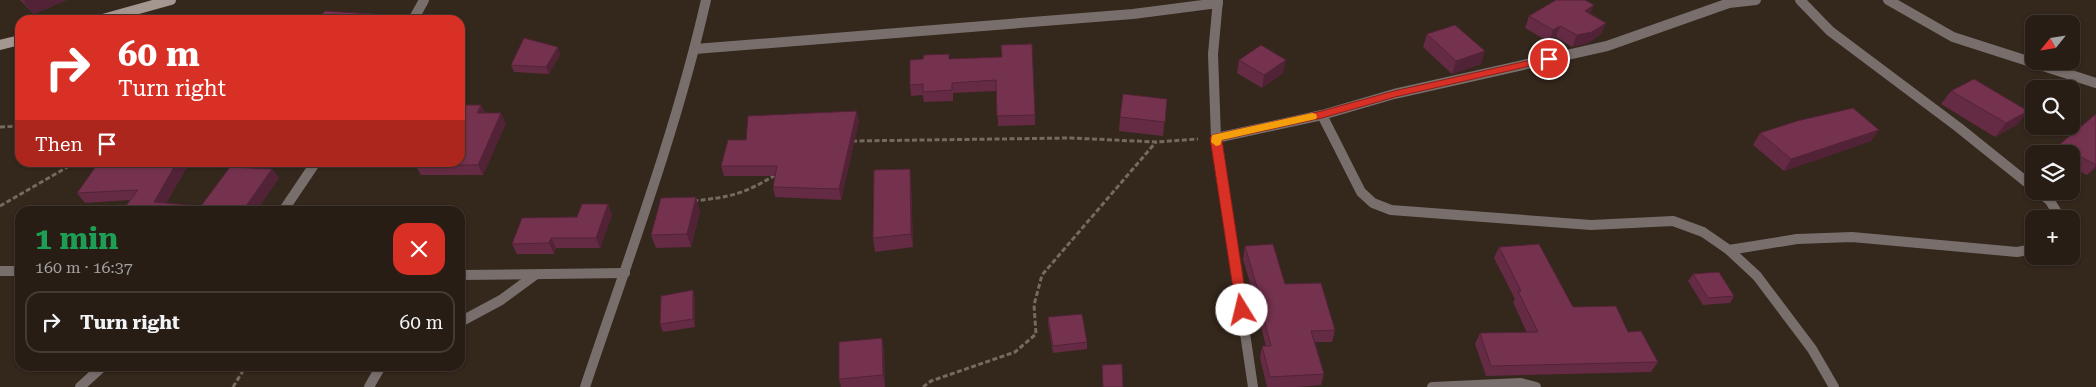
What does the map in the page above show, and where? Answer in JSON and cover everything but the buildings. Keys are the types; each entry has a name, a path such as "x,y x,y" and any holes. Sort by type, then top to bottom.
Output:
{"main road":[{"path":"117,15 171,0"},
{"path":"0,45 15,41"}],"street":[{"path":"416,15 424,0"},
{"path":"585,387 625,273 695,49 706,0"},
{"path":"1216,138 1322,115 1394,94 1607,46 1730,3 1756,0"},
{"path":"1800,0 1830,31 1958,127 2025,181"},
{"path":"1888,0 1953,37 2096,83"},
{"path":"695,49 1133,14 1218,1 1214,54 1216,138 1253,387"},
{"path":"1322,115 1361,192 1373,203 1391,210 1591,226 1673,222 1703,232 1729,250 1757,276 1812,349 1834,387"},
{"path":"286,206 313,167"},
{"path":"1729,250 1797,238 1852,237 2017,252 2025,251"},
{"path":"0,270 15,271"},
{"path":"465,276 625,273"},
{"path":"465,319 501,300 535,275"},
{"path":"80,387 98,371"},
{"path":"369,387 378,371"},
{"path":"1432,387 1521,383 1536,387"}],"path":[{"path":"0,127 15,126"},
{"path":"846,141 1071,138 1156,142 1216,138"},
{"path":"923,387 931,380 1015,352 1028,343 1036,334 1034,305 1042,275 1156,142"},
{"path":"0,206 67,167"},
{"path":"692,201 729,197 750,190 783,170"},
{"path":"233,387 243,371"}],"slow traffic":[{"path":"1216,142 1216,138 1312,117"}],"route":[{"path":"1242,310 1216,138 1322,115 1394,94 1549,59"}]}
